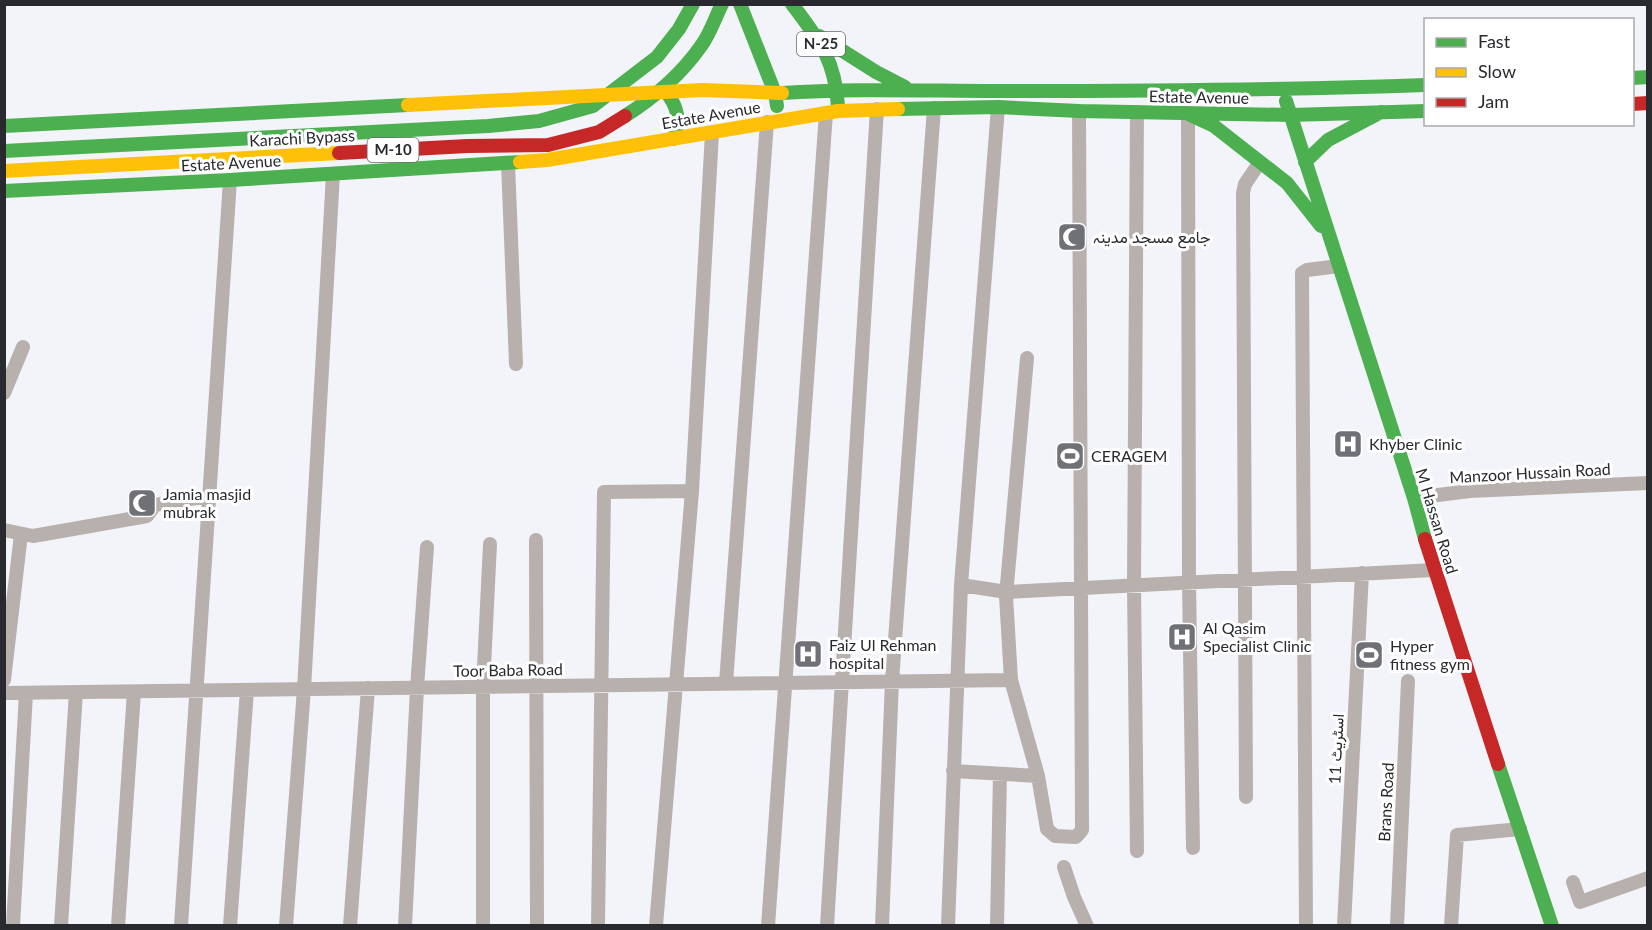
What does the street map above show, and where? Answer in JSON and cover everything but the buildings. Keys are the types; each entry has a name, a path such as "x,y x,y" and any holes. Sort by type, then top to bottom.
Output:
{"main road":[{"name":"Karachi Bypass","path":"4,151 488,126 539,121 593,106 629,80 657,57 679,29 693,4"},
{"name":"Karachi Bypass","path":"4,171 466,146 548,145 599,132 651,99 672,81 702,45 722,4"},
{"path":"740,4 775,93 773,121"},
{"name":"N-25","path":"792,4 832,62 837,89 832,112"},
{"path":"812,32 876,72 913,90"},
{"name":"Estate Avenue","path":"4,126 703,90 775,93 837,89 1282,90 1424,86"},
{"name":"M Hassan Road","path":"1282,90 1414,498 1434,570 1552,926"},
{"path":"666,92 675,102 680,114 679,128 673,139"},
{"name":"Estate Avenue","path":"4,190 230,180 547,160 773,121 832,112 877,109 998,107 1290,115 1424,111"},
{"path":"1305,162 1328,140 1381,112"},
{"path":"1188,114 1214,126 1287,183 1330,239"}],"street":[{"path":"948,926 961,585 998,107"},
{"path":"882,926 892,681 934,108"},
{"path":"826,926 877,109"},
{"path":"1027,358 1006,592 1011,680 1038,776 1047,829 1055,836 1076,837 1082,830 1079,111"},
{"path":"768,926 832,112"},
{"path":"1137,112 1134,585 1137,851"},
{"path":"1188,114 1189,582 1193,848"},
{"path":"726,683 773,121"},
{"path":"656,926 692,491 712,133"},
{"path":"1246,797 1244,193 1245,184 1260,162"},
{"path":"508,163 516,364"},
{"path":"286,926 304,689 333,174"},
{"path":"182,926 195,691 230,180"},
{"path":"1306,926 1302,273 1307,270 1339,266"},
{"path":"4,393 23,347"},
{"name":"Manzoor Hussain Road","path":"1414,498 1470,491 1647,483"},
{"path":"598,926 604,492 692,491"},
{"path":"4,530 33,536 147,516 155,505 208,496"},
{"path":"4,680 21,534"},
{"path":"536,540 537,926"},
{"path":"483,926 483,687 490,544"},
{"path":"405,926 417,688 427,547"},
{"path":"961,585 1006,592 1434,570"},
{"name":"اسٹریٹ 11","path":"1344,926 1362,573"},
{"name":"Toor Baba Road","path":"4,693 1011,680"},
{"name":"Brans Road","path":"1396,926 1408,681"},
{"path":"350,926 368,688"},
{"path":"230,926 246,690"},
{"path":"61,926 76,692"},
{"path":"118,926 134,692"},
{"path":"13,926 26,693"},
{"path":"953,771 1038,776"},
{"path":"997,926 1000,774"},
{"path":"1451,926 1456,835 1520,830"},
{"path":"1064,867 1087,926"},
{"path":"1573,882 1580,902 1647,878"}],"traffic: fast":[{"path":"4,151 488,126 539,121 593,106 657,57 679,29 693,4"},
{"path":"625,116 657,93 693,57 710,31 722,4"},
{"path":"740,4 775,93 777,106"},
{"path":"792,4 824,51 833,75 838,106"},
{"path":"819,36 876,72 905,87"},
{"path":"1634,78 1648,77"},
{"path":"782,93 864,90 1213,90 1424,85"},
{"path":"666,92 677,114 677,126 673,139"},
{"path":"1286,101 1414,498 1425,539"},
{"path":"4,126 408,105"},
{"path":"898,109 998,107 1290,115 1424,111"},
{"path":"1305,162 1328,140 1381,112"},
{"path":"1188,114 1214,126 1287,183 1321,226"},
{"path":"4,191 520,162"},
{"path":"1498,764 1552,926"}],"traffic: slow":[{"path":"408,105 703,90 782,93"},
{"path":"520,162 547,160 838,111 898,109"},
{"path":"4,171 339,153"}],"traffic: jam":[{"path":"1634,104 1648,103"},
{"path":"339,153 467,146 548,145 599,132 625,116"},
{"path":"1425,539 1498,764"}],"place":[{"name":"جامع مسجد مدینہ","path":"1072,237"},
{"name":"Khyber Clinic","path":"1348,444"},
{"name":"CERAGEM","path":"1070,456"},
{"name":"Jamia masjid mubrak","path":"142,503"},
{"name":"Al Qasim Specialist Clinic","path":"1182,637"},
{"name":"Faiz Ul Rehman hospital","path":"808,654"},
{"name":"Hyper fitness gym","path":"1369,655"}]}
